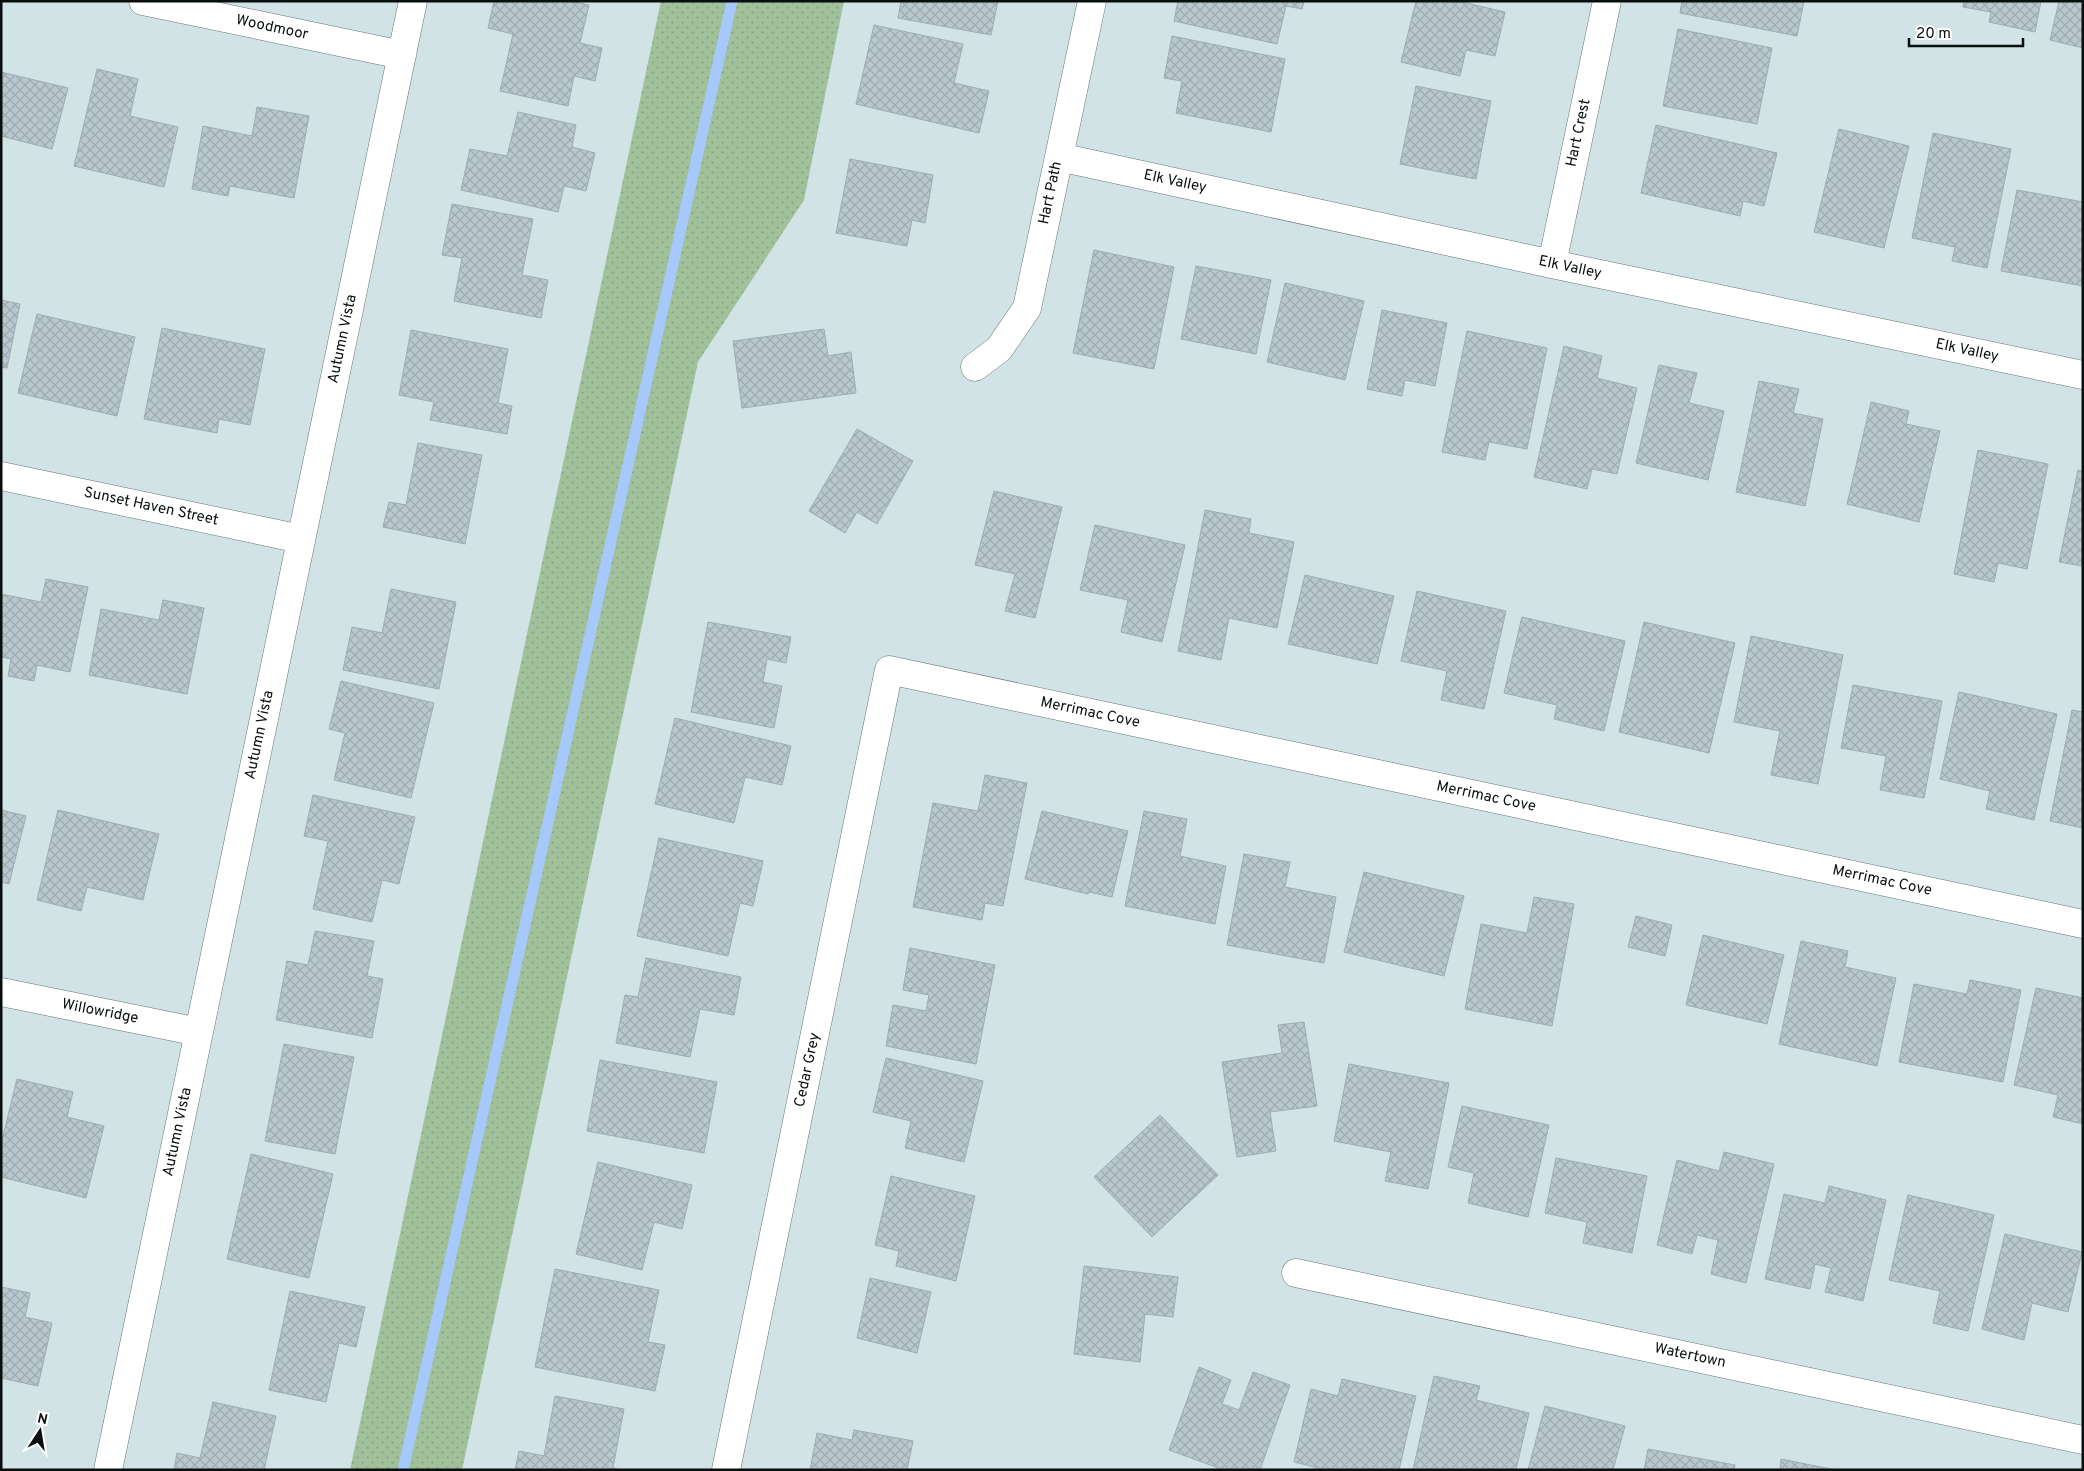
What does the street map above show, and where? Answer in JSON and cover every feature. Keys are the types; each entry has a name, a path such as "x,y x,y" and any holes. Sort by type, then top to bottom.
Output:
{"street":[{"name":"Woodmoor","path":"143,1 402,55"},
{"name":"Autumn Vista","path":"108,1470 413,1"},
{"name":"Hart Path","path":"976,367 999,349 1027,308 1092,1"},
{"name":"Hart Crest","path":"1552,264 1607,1"},
{"name":"Elk Valley","path":"1059,157 1552,264 2083,375"},
{"name":"Sunset Haven Street","path":"1,476 301,538"},
{"name":"Merrimac Cove","path":"889,670 2083,924"},
{"name":"Cedar Grey","path":"726,1470 889,670"},
{"name":"Willowridge","path":"1,992 199,1032"},
{"name":"Watertown","path":"1296,1273 2083,1440"}],"green space":[{"path":"661,1 844,1 804,200 698,362 462,1470 350,1470"}],"building":[{"path":"494,1 570,1 589,5 580,43 602,48 595,81 574,76 568,106 500,91 513,34 488,28"},
{"path":"901,1 998,1 991,35 898,18"},
{"path":"1178,1 1304,1 1302,9 1286,6 1277,44 1174,21"},
{"path":"1416,1 1458,1 1505,12 1495,56 1466,50 1460,76 1401,62"},
{"path":"1682,1 1804,1 1797,36 1680,13"},
{"path":"1964,1 2041,1 2035,32 1989,22 1991,12 1963,7"},
{"path":"2059,1 2083,1 2083,48 2050,40"},
{"path":"874,25 963,44 954,83 989,91 979,133 856,104"},
{"path":"1678,29 1772,48 1757,124 1663,106"},
{"path":"1172,36 1285,59 1271,132 1176,113 1182,81 1164,78"},
{"path":"97,69 138,79 130,116 178,127 164,187 74,166"},
{"path":"1,72 68,88 52,149 1,136"},
{"path":"1416,86 1491,101 1476,179 1400,164"},
{"path":"257,107 309,116 294,198 230,186 228,196 192,189 203,126 252,136"},
{"path":"518,112 576,125 572,147 595,153 586,191 564,186 558,212 461,190 470,149 507,156"},
{"path":"1656,125 1777,153 1764,206 1743,201 1740,216 1641,193"},
{"path":"1839,129 1909,146 1884,248 1814,232"},
{"path":"1933,133 2011,149 1987,268 1952,261 1955,247 1912,238"},
{"path":"850,159 933,175 925,223 912,220 907,246 836,233"},
{"path":"2017,190 2083,202 2083,286 2001,271"},
{"path":"452,204 533,219 522,275 548,280 541,318 454,301 462,258 442,255"},
{"path":"1094,250 1174,267 1154,369 1073,353"},
{"path":"1196,266 1271,280 1256,354 1181,339"},
{"path":"1285,283 1364,301 1345,380 1267,362"},
{"path":"1,300 20,304 7,368 1,367"},
{"path":"1382,310 1447,323 1435,386 1405,380 1402,396 1367,389"},
{"path":"37,314 135,337 117,416 18,393"},
{"path":"162,328 265,349 250,425 219,419 217,433 144,419"},
{"path":"824,329 828,356 851,352 856,393 742,408 733,341"},
{"path":"411,330 508,349 498,403 512,406 507,434 430,420 434,402 399,395"},
{"path":"1467,331 1547,348 1527,449 1489,442 1485,460 1442,452"},
{"path":"1564,346 1602,356 1597,378 1637,388 1617,474 1592,469 1587,489 1534,477"},
{"path":"1659,365 1697,373 1689,403 1724,411 1708,480 1636,463"},
{"path":"1759,381 1799,389 1793,413 1823,419 1805,506 1736,492"},
{"path":"1871,402 1909,411 1906,424 1940,431 1919,522 1847,504"},
{"path":"857,429 913,461 877,524 857,512 845,533 809,511"},
{"path":"418,443 482,455 465,544 383,527 389,502 406,505"},
{"path":"1978,450 2048,464 2027,569 1998,563 1994,582 1954,574"},
{"path":"2078,470 2083,471 2083,566 2059,562"},
{"path":"994,491 1062,507 1035,618 1005,611 1015,574 975,565"},
{"path":"1205,510 1251,519 1249,533 1294,542 1277,628 1229,618 1221,660 1178,651"},
{"path":"1095,525 1185,545 1162,642 1121,632 1128,600 1080,590"},
{"path":"1305,575 1394,596 1377,664 1288,644"},
{"path":"46,579 88,587 70,672 37,665 34,681 8,676 11,659 1,657 1,594 41,602"},
{"path":"391,589 456,602 439,689 343,670 352,627 382,633"},
{"path":"1417,591 1506,611 1484,709 1441,700 1447,671 1401,661"},
{"path":"163,600 204,608 187,694 89,675 101,609 159,620"},
{"path":"1522,617 1625,641 1604,731 1554,719 1557,705 1504,693"},
{"path":"708,622 791,637 786,663 767,659 763,682 782,686 774,728 691,712"},
{"path":"1644,622 1735,643 1709,753 1619,732"},
{"path":"1751,636 1843,655 1818,784 1771,775 1780,731 1734,722"},
{"path":"341,681 434,703 411,798 334,780 345,733 329,729"},
{"path":"1853,685 1942,701 1924,798 1880,790 1886,756 1841,748"},
{"path":"1959,692 2057,714 2034,820 1986,809 1990,791 1940,779"},
{"path":"2072,710 2083,712 2083,828 2050,821"},
{"path":"675,718 791,746 782,785 745,777 734,823 655,804"},
{"path":"985,775 1027,783 1003,906 985,903 982,920 913,907 933,803 978,811"},
{"path":"313,795 415,817 399,884 382,880 372,922 313,909 328,841 304,836"},
{"path":"1,810 26,816 9,884 1,882"},
{"path":"58,810 159,834 143,900 87,887 81,911 37,900"},
{"path":"1042,811 1128,831 1112,897 1089,892 1088,894 1025,879"},
{"path":"1144,811 1187,819 1180,856 1226,866 1215,924 1125,906"},
{"path":"659,838 763,861 753,906 740,903 728,956 637,936"},
{"path":"1244,854 1290,862 1285,887 1336,897 1324,963 1227,945"},
{"path":"1364,872 1464,896 1444,976 1344,952"},
{"path":"1534,897 1574,904 1552,1026 1465,1009 1481,924 1527,933"},
{"path":"1636,916 1672,925 1665,956 1628,947"},
{"path":"315,931 374,941 367,976 383,979 372,1038 276,1020 287,961 308,965"},
{"path":"1703,935 1784,955 1767,1024 1686,1005"},
{"path":"1801,941 1848,951 1845,967 1896,978 1877,1066 1779,1044"},
{"path":"910,948 995,965 976,1064 886,1046 893,1005 926,1011 929,995 903,990"},
{"path":"646,958 741,977 734,1015 700,1009 690,1057 616,1043 625,995 638,997"},
{"path":"1970,980 2021,990 2003,1082 1899,1062 1914,984 1967,994"},
{"path":"2036,988 2083,998 2083,1124 2053,1117 2058,1095 2014,1085"},
{"path":"1304,1022 1317,1106 1270,1112 1276,1151 1237,1157 1222,1062 1282,1053 1278,1025"},
{"path":"284,1044 354,1057 335,1154 265,1141"},
{"path":"886,1058 983,1081 964,1162 905,1148 911,1121 873,1112"},
{"path":"600,1060 717,1082 704,1153 587,1131"},
{"path":"1349,1064 1449,1083 1428,1189 1385,1181 1391,1152 1334,1141"},
{"path":"17,1079 73,1092 67,1117 104,1126 86,1198 1,1177 1,1144"},
{"path":"1462,1106 1549,1125 1528,1217 1468,1203 1474,1173 1448,1167"},
{"path":"1160,1115 1218,1175 1152,1237 1094,1177"},
{"path":"1724,1152 1774,1164 1746,1283 1711,1274 1718,1240 1697,1235 1692,1254 1657,1245 1677,1160 1719,1171"},
{"path":"251,1154 333,1174 309,1278 227,1259"},
{"path":"1556,1158 1647,1176 1632,1253 1583,1243 1587,1222 1545,1213"},
{"path":"598,1162 692,1185 682,1229 654,1222 642,1270 576,1254"},
{"path":"891,1176 975,1196 956,1281 896,1266 899,1251 875,1245"},
{"path":"1829,1186 1886,1200 1863,1301 1825,1292 1831,1268 1815,1264 1810,1289 1765,1279 1784,1194 1825,1203"},
{"path":"1908,1195 1994,1215 1968,1331 1933,1323 1940,1291 1889,1280"},
{"path":"2005,1234 2082,1252 2068,1312 2032,1303 2024,1340 1982,1329"},
{"path":"1084,1266 1178,1277 1173,1317 1145,1314 1140,1362 1074,1354"},
{"path":"555,1269 659,1290 648,1342 665,1345 655,1391 535,1367"},
{"path":"870,1278 931,1292 917,1353 857,1338"},
{"path":"1,1287 30,1293 25,1317 52,1323 38,1386 1,1378"},
{"path":"290,1291 365,1307 356,1347 339,1343 326,1402 269,1390"},
{"path":"1199,1367 1231,1380 1222,1404 1239,1410 1253,1372 1290,1385 1260,1470 1224,1470 1169,1450"},
{"path":"1434,1376 1480,1386 1476,1400 1529,1413 1516,1470 1413,1470"},
{"path":"1342,1379 1416,1396 1399,1470 1326,1470 1294,1462 1311,1389 1338,1396"},
{"path":"555,1396 624,1409 613,1468 622,1470 515,1470 519,1451 544,1456"},
{"path":"213,1402 276,1416 264,1470 174,1470 177,1453 200,1458"},
{"path":"1545,1406 1625,1426 1613,1470 1528,1470"},
{"path":"854,1430 913,1441 907,1470 810,1470 817,1433 852,1440"},
{"path":"1648,1449 1735,1465 1734,1470 1644,1470"},
{"path":"1781,1459 1836,1470 1780,1470"}],"waterway":[{"path":"403,1470 732,1"}]}
